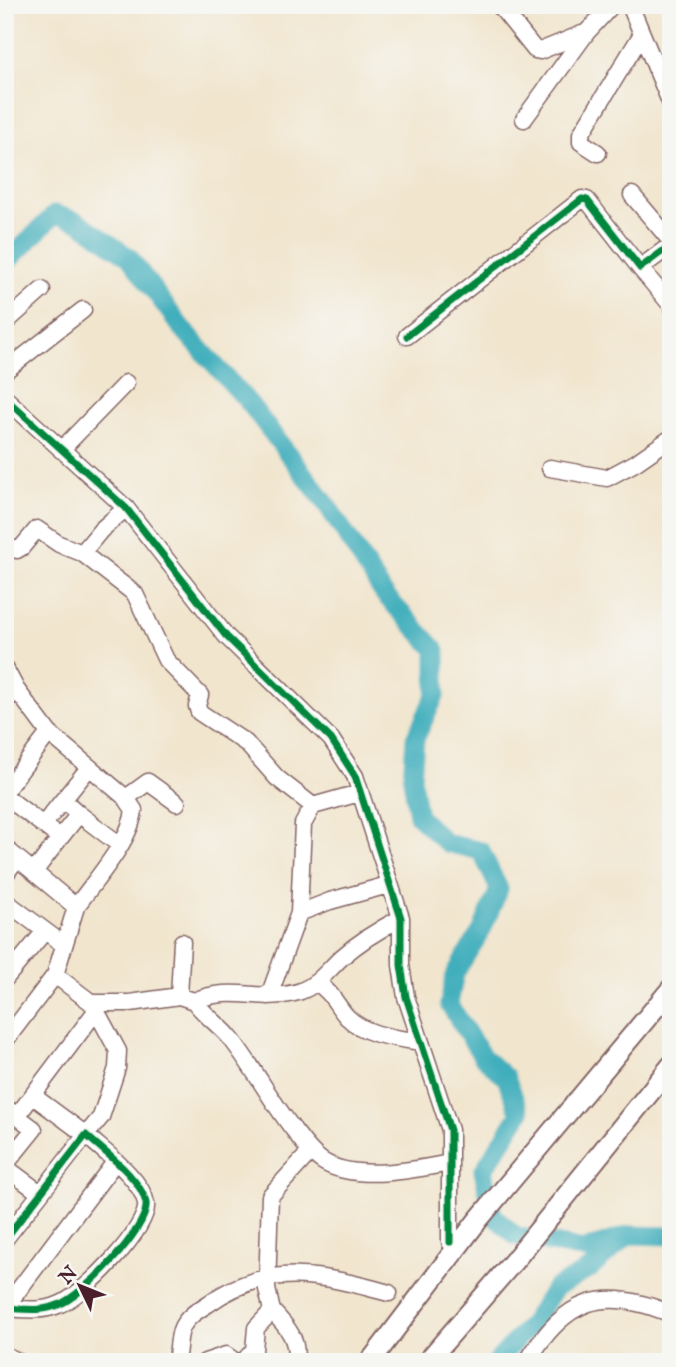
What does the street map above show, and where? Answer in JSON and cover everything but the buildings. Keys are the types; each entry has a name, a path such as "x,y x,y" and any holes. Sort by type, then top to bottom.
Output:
{"main road":[{"path":"370,1362 478,1220 671,989"},
{"path":"427,1362 513,1262 671,1066"}],"street":[{"path":"499,5 535,50 540,51 587,32"},
{"path":"524,119 587,32 612,5"},
{"path":"630,5 671,104"},
{"path":"597,153 581,142 581,134 642,34"},
{"path":"632,195 671,243 640,268"},
{"path":"407,336 582,199 587,200 671,305"},
{"path":"5,323 42,290"},
{"path":"5,371 83,310"},
{"path":"61,450 126,383"},
{"path":"5,398 125,508 226,636 331,739 355,776 388,885 401,918 401,965 407,997 450,1130 450,1242"},
{"path":"550,468 607,478 635,463 671,438"},
{"path":"82,553 101,530 125,508"},
{"path":"5,546 18,550 37,529 59,544 82,553 135,593 166,660 200,695 197,706 199,712 246,743 276,778 313,806"},
{"path":"5,667 16,689 49,733 126,799 134,810 133,821 120,845 76,907 55,975 5,1041"},
{"path":"5,702 16,689"},
{"path":"49,733 5,794 60,838"},
{"path":"43,825 88,769"},
{"path":"126,799 148,782 177,803"},
{"path":"269,996 299,913 303,824 313,806 359,793"},
{"path":"63,800 120,845"},
{"path":"34,872 79,814"},
{"path":"5,875 11,853 76,907"},
{"path":"299,913 330,901 388,885"},
{"path":"7,906 64,945"},
{"path":"34,1129 11,1112 33,1096 94,1007 186,999 224,992 269,996 299,992 317,983 342,957 367,937 401,918"},
{"path":"5,979 45,931"},
{"path":"182,942 186,999 230,1038 310,1152 323,1162 351,1171 408,1171 449,1163"},
{"path":"9,1228 101,1117 117,1069 118,1051 94,1007 55,975"},
{"path":"317,983 327,989 345,1015 362,1027 382,1036 421,1042"},
{"path":"5,1308 38,1310 56,1307 72,1299 96,1280 143,1220 147,1205 133,1179 86,1135 33,1096"},
{"path":"40,1193 5,1166 49,1108"},
{"path":"295,1362 297,1352 294,1337 272,1311 267,1289 270,1196 310,1152"},
{"path":"5,1308 115,1162"},
{"path":"176,1362 181,1328 192,1315 228,1289 267,1276 309,1275 389,1293"},
{"path":"527,1362 552,1326 566,1314 589,1302 611,1298 643,1302 671,1314"},
{"path":"243,1362 254,1350 256,1328 272,1311"},
{"path":"5,1355 19,1362"},
{"path":"205,1362 226,1355 236,1362"}],"waterway":[{"path":"5,264 55,214 79,222 129,257 181,327 249,403 325,502 384,594 436,650 436,694 415,739 412,779 418,816 446,843 481,851 499,889 482,930 455,973 449,1004 482,1056 506,1078 520,1113 483,1171 493,1215 516,1236 584,1250 629,1235"},
{"path":"496,1362 531,1324 555,1288 590,1269 629,1235 671,1236"}],"cycle path":[{"path":"407,336 582,199 587,200 640,268 671,245"},
{"path":"5,398 126,508 226,636 331,739 355,776 401,918 401,965 406,997 450,1130 450,1242"},
{"path":"5,1239 86,1135 130,1175 146,1203 144,1214 126,1244 97,1276 69,1299 46,1309 5,1308"}]}
